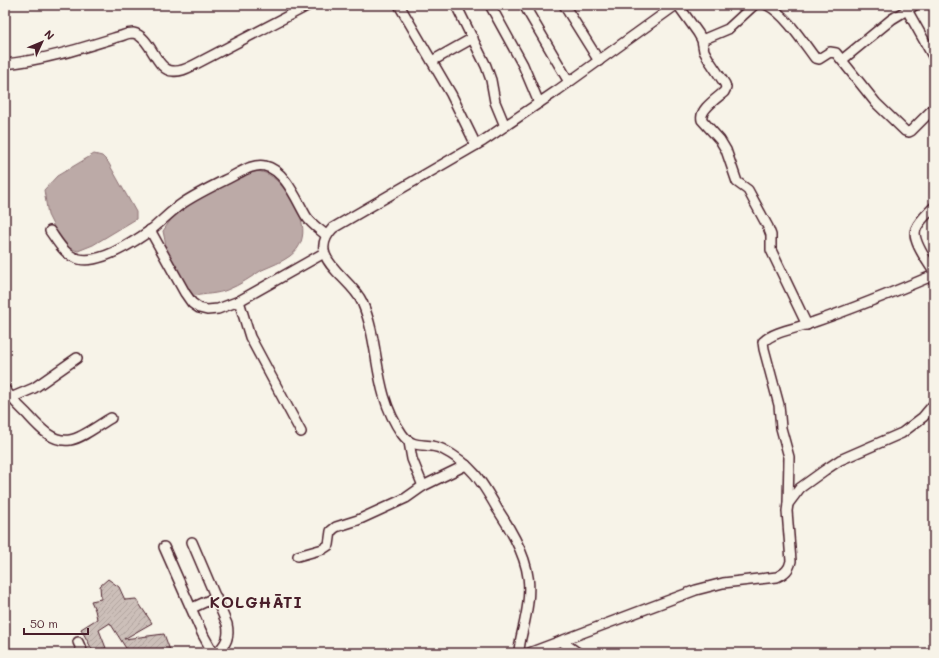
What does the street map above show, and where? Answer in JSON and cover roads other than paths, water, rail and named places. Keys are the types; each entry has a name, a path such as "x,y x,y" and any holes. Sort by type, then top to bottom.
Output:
{"street":[{"path":"5,64 53,56 133,33 141,37 165,69 172,71 182,70 309,5"},
{"path":"399,5 451,94 476,146"},
{"path":"456,5 486,66 491,80 495,102 505,126"},
{"path":"490,5 523,65 539,103"},
{"path":"524,5 569,82"},
{"path":"564,5 599,61"},
{"path":"424,486 412,459 408,442 398,428 384,400 367,315 360,299 353,289 328,262 324,254 326,234 344,220 476,146 677,5 702,40 706,56 725,84 726,88 724,92 703,112 701,117 702,120 720,140 726,150 737,182 748,190 768,227 771,235 771,250 807,325"},
{"path":"702,40 728,29 754,5"},
{"path":"767,5 772,7 784,20 815,58 819,59 833,51 842,60 876,103 905,131 911,131 934,108"},
{"path":"842,60 892,18 911,7 934,58"},
{"path":"432,61 473,38"},
{"path":"50,230 70,256 86,260 104,257 150,230 184,202 242,171 256,166 264,166 271,168 280,174 299,202 307,217 314,226 326,234"},
{"path":"529,653 696,590 723,583 777,577 784,574 789,568 791,561 787,511 789,458 781,428 779,405 763,342 773,335 807,325 881,298 934,274 917,244 915,230 934,207"},
{"path":"150,230 192,303 199,308 207,310 218,309 239,301 324,254"},
{"path":"239,301 250,336 302,432"},
{"path":"8,399 34,388 76,358"},
{"path":"5,389 8,399 38,427 50,436 62,440 70,440 78,437 111,418"},
{"path":"788,504 800,488 825,470 840,460 902,433 923,417 934,404"},
{"path":"408,442 414,445 440,448 453,455 466,465 484,484 515,539 526,564 529,577 526,616 519,653"},
{"path":"298,556 324,549 329,545 331,531 336,527 358,520 394,504 424,486 466,465"},
{"path":"192,542 228,624 229,632 225,644 217,653"},
{"path":"164,547 213,653"},
{"path":"192,608 216,597"},
{"path":"561,641 578,653"},
{"path":"78,642 82,653"}],"district":[{"name":"KOLGHĀTI","path":"256,602"}]}
